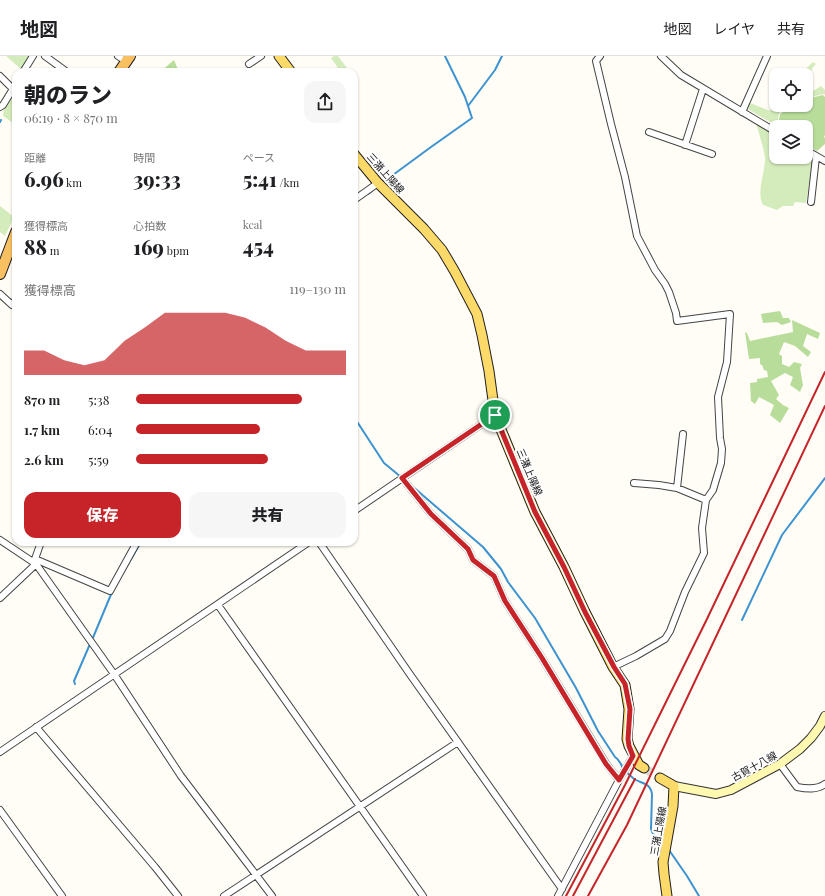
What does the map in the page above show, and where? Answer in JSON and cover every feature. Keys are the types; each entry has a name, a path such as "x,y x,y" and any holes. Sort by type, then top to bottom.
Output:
{"highway":[{"path":"120,68 123,57"},
{"path":"0,274 12,242"}],"main road":[{"path":"279,56 288,68"},
{"name":"三潴上陽線","path":"358,159 378,183 424,229 442,250 477,314 489,371 495,415 535,512 564,567 585,612 614,667 625,684 630,709 629,746 639,765 644,768"},
{"name":"古賀十八線","path":"674,786 693,791 716,794 731,790 780,764 800,749 811,738 825,716"},
{"path":"660,778 674,786"},
{"name":"三潴上陽線","path":"667,896 663,862 672,816 674,786"}],"street":[{"path":"26,68 33,56"},
{"path":"45,56 62,68"},
{"path":"250,64 261,56"},
{"path":"600,56 596,61 625,177 637,236 655,270 665,284 676,313 677,322 730,314 727,362 718,397 722,449 721,464 713,490 706,500 702,528 704,553 665,639 614,667"},
{"path":"661,56 681,75 769,128"},
{"path":"742,112 767,56"},
{"path":"0,76 12,85"},
{"path":"0,107 3,105 12,89"},
{"path":"685,145 703,89"},
{"path":"649,132 712,154"},
{"path":"813,155 825,161"},
{"path":"811,202 816,157"},
{"path":"358,197 378,183"},
{"path":"0,294 12,305"},
{"path":"358,508 495,415"},
{"path":"678,488 683,434"},
{"path":"402,478 431,514 468,549 473,560 494,576 505,601 542,658 606,764 619,780"},
{"path":"634,483 678,488 706,500"},
{"path":"0,540 36,562 110,591 135,546"},
{"path":"0,598 36,562 40,546"},
{"path":"0,752 303,546"},
{"path":"322,546 409,673 562,889"},
{"path":"36,562 114,674 181,776 272,896"},
{"path":"218,605 423,896"},
{"path":"36,727 178,896"},
{"path":"224,896 458,742"},
{"path":"558,896 633,756"},
{"path":"780,764 797,787 809,790 822,787 825,784"},
{"path":"0,810 62,896"}],"green space":[{"path":"6,56 31,56 23,68 20,68"},
{"path":"338,56 347,68 338,68 331,58"},
{"path":"174,60 177,68 165,68"},
{"path":"813,62 816,64 813,68 807,68"},
{"path":"821,86 825,90 825,95 813,97 813,91"},
{"path":"12,94 12,122 3,116 4,108"},
{"path":"823,95 825,97 825,144 817,151 813,148 813,120 779,120 780,114 783,112 813,112 813,97"},
{"path":"750,103 769,111 769,112 780,112 778,120 769,120 769,121 748,109"},
{"path":"756,123 769,131 769,164 812,164 806,203 795,202 793,206 783,206 777,210 763,205 760,194 765,164 763,146"},
{"path":"0,206 12,215 12,221 5,236 0,232"},
{"path":"780,311 783,318 789,318 791,322 782,325 777,322 763,323 761,314"},
{"path":"792,320 820,333 818,339 807,334 803,346 811,352 808,357 795,346 784,342 779,354 782,356 782,364 789,367 794,362 802,364 800,368 803,385 800,392 790,385 793,377 785,373 771,381 779,395 776,399 789,408 780,423 770,415 774,405 759,397 755,404 751,401 750,383 757,382 757,379 768,377 767,371 764,370 760,364 760,358 749,359 745,332 747,333 750,341 793,332"}],"waterway":[{"path":"382,183 472,118 465,97 445,56"},
{"path":"468,106 495,70 502,56"},
{"path":"368,194 372,191"},
{"path":"358,423 384,463 401,477"},
{"path":"742,620 782,535 825,478"},
{"path":"412,486 483,547 501,569 508,582 535,618 576,688 598,731 615,757 624,770 634,779 648,785 651,790 651,829 653,834 664,841"},
{"path":"124,571 139,546"},
{"path":"92,640 112,592"},
{"path":"75,684 74,681 90,644"},
{"path":"669,850 699,896"}],"tunnel":[{"path":"644,768 660,778"}],"railway":[{"path":"566,896 625,785 706,621 825,372"},
{"path":"588,896 627,825 825,406"},
{"path":"573,896 635,779"}],"route":[{"path":"495,415 535,512 564,567 585,612 614,667 625,684 630,709 628,739 633,756 619,780 606,764 542,658 505,601 494,576 473,560 468,549 431,514 402,478 495,415"}]}
